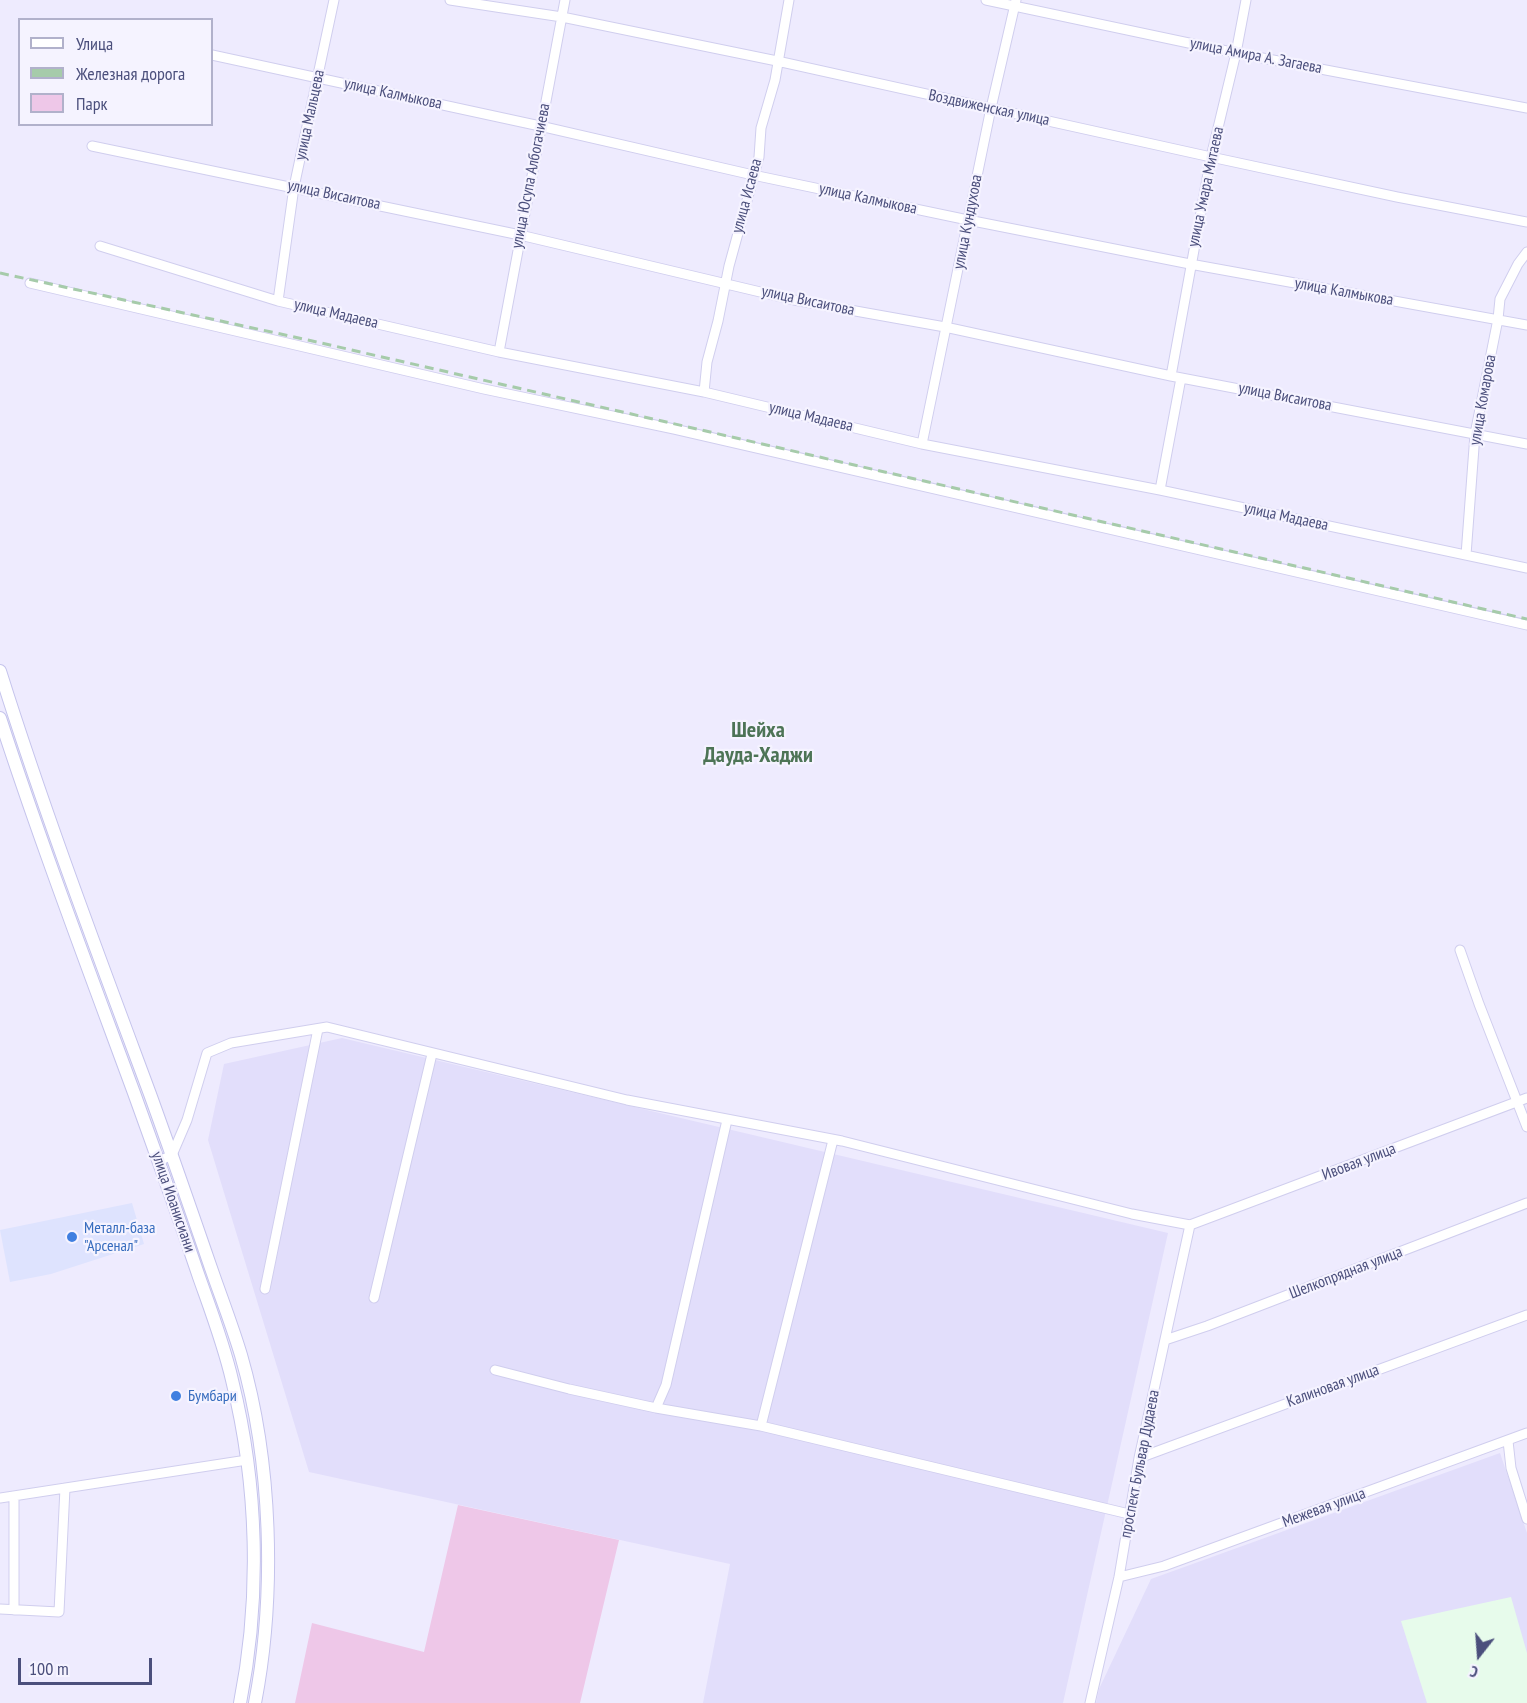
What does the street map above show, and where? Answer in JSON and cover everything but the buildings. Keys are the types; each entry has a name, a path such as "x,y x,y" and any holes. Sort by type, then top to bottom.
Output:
{"main road":[{"path":"0,671 44,802 172,1155 241,1355 259,1441 265,1490 268,1547 265,1620 255,1703"},
{"name":"улица Иоанисиани","path":"0,718 159,1161 223,1346 233,1382 247,1460 251,1498 253,1597 249,1646 240,1703"}],"street":[{"name":"улица Мальцева","path":"278,301 294,186 334,0"},
{"name":"Воздвиженская улица","path":"450,0 562,17 777,61 1397,197 1527,222"},
{"name":"улица Юсупа Албогачиева","path":"500,352 565,0"},
{"name":"улица Исаева","path":"704,392 707,362 729,266 759,157 761,128 775,80 789,0"},
{"name":"улица Амира А. Загаева","path":"986,0 1016,3 1236,53 1527,108"},
{"name":"улица Умара Митаева","path":"1171,375 1211,157 1246,0"},
{"name":"улица Кундухова","path":"922,444 991,108 1016,3"},
{"name":"улица Калмыкова","path":"213,55 753,175 968,220 1190,264 1527,325"},
{"name":"улица Висаитова","path":"92,146 294,186 520,235 795,300 945,327 1181,378 1527,444"},
{"name":"улица Мадаева","path":"100,246 278,301 500,352 704,392 922,444 1160,490 1527,568"},
{"name":"улица Комарова","path":"1466,555 1475,434 1500,299 1518,264 1527,252"},
{"path":"30,283 484,389 684,432 1527,625"},
{"path":"1160,490 1181,378"},
{"path":"1460,950 1527,1127"},
{"path":"159,1161 172,1155 187,1120 207,1053 231,1043 327,1027 627,1100 833,1140 1132,1214 1190,1225"},
{"path":"265,1289 318,1029"},
{"path":"374,1298 432,1054"},
{"name":"Ивовая улица","path":"1190,1225 1527,1098"},
{"path":"656,1408 666,1385 727,1120"},
{"path":"761,1426 833,1140"},
{"name":"Шелкопрядная улица","path":"1165,1340 1527,1203"},
{"name":"проспект Бульвар Дудаева","path":"1090,1703 1119,1577 1139,1458 1190,1225"},
{"name":"Калиновая улица","path":"1139,1458 1527,1315"},
{"path":"495,1370 656,1408 761,1426 1129,1514"},
{"name":"Межевая улица","path":"1119,1577 1164,1566 1527,1433"},
{"path":"1508,1440 1510,1467 1527,1519"},
{"path":"0,1498 247,1460"},
{"path":"0,1609 59,1612 65,1488"},
{"path":"14,1496 14,1610"}],"shaded area":[{"path":"342,1038 1168,1233 1063,1703 703,1703 730,1564 309,1472 208,1140 224,1064"},
{"name":"Металл-база \"Арсенал\"","path":"132,1203 144,1244 51,1274 10,1282 0,1230"},
{"path":"1500,1453 1527,1533 1527,1703 1096,1703 1099,1689 1151,1579"},
{"path":"1511,1597 1527,1653 1527,1703 1427,1703 1401,1621"}],"green space":[{"path":"458,1505 619,1540 580,1703 295,1703 312,1623 424,1652"}],"railway":[{"path":"0,273 308,340 1527,619"}],"place":[{"name":"Металл-база \"Арсенал\"","path":"72,1237"},
{"name":"Бумбари","path":"176,1396"}],"district":[{"name":"Шейха Дауда-Хаджи","path":"758,744"}]}
